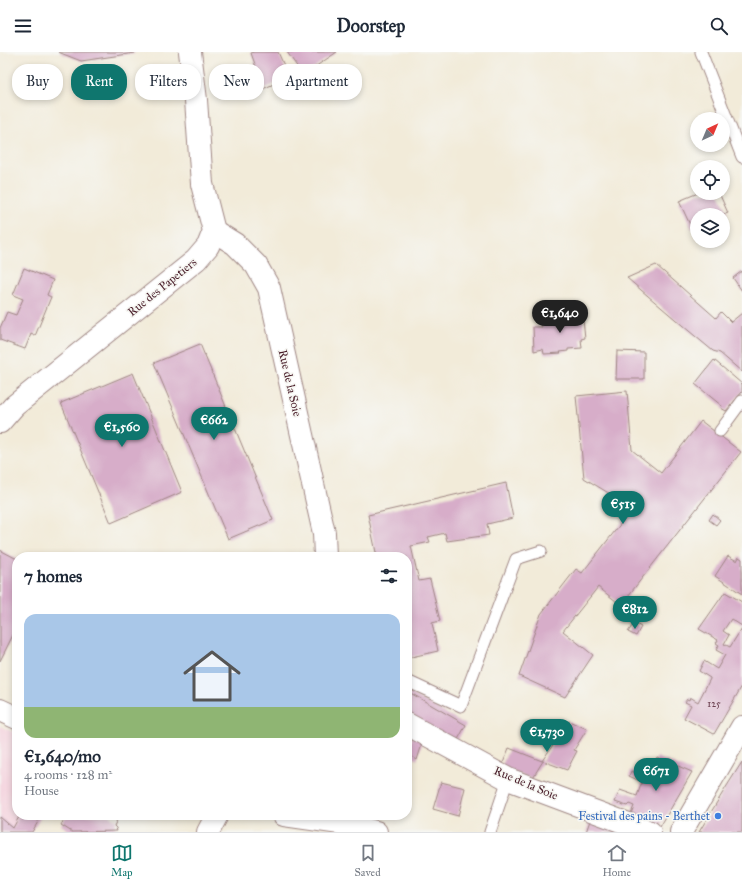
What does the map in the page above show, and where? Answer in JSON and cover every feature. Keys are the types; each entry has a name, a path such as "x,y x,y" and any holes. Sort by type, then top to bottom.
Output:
{"street":[{"path":"190,52 196,100 202,184 214,231"},
{"name":"Rue des Papetiers","path":"0,422 14,406 196,260 208,246 214,231"},
{"name":"Rue de la Soie","path":"214,231 235,244 256,265 269,288 324,533 325,552"},
{"path":"0,710 12,716"},
{"name":"Rue de la Soie","path":"412,727 508,778 650,832"},
{"path":"681,832 742,727"},
{"path":"208,832 214,820"},
{"path":"302,820 321,825 344,820"},
{"path":"350,820 376,832"}],"lane":[{"path":"701,52 742,157"},
{"path":"720,431 742,401"},
{"path":"412,683 461,706 516,560 541,552"},
{"path":"490,832 508,778"}],"shaded area":[{"path":"0,726 12,732 12,820 17,820 10,832 0,832"}],"building":[{"path":"58,52 135,52 135,53 81,61"},
{"path":"278,52 283,64 272,64 272,85 264,88 264,64 255,64 251,53"},
{"path":"287,52 337,52 319,64 295,64"},
{"path":"690,196 690,200 722,200 726,208 690,208 690,225 679,201"},
{"path":"656,265 716,318 721,312 731,322 742,313 742,372 720,353 713,351 627,278"},
{"path":"24,268 53,280 47,295 51,297 35,336 31,334 25,349 0,340 0,328 7,312 16,315 23,299 13,295"},
{"path":"742,271 742,291 733,278"},
{"path":"582,310 585,338 581,339 582,348 568,349 568,351 560,352 561,353 544,354 543,349 534,351 533,327 542,327 541,322 557,320 557,317 570,316 569,312"},
{"path":"200,344 273,520 228,539 154,363"},
{"path":"617,351 644,352 644,379 616,379"},
{"path":"714,360 742,384 742,392 726,411 695,384"},
{"path":"133,373 182,492 111,523 61,403"},
{"path":"627,391 632,450 661,473 701,421 741,452 621,605 598,587 563,631 593,655 565,697 519,676 541,614 576,569 582,573 633,508 584,478 576,396"},
{"path":"506,483 513,518 487,524 489,535 447,541 445,533 428,537 430,542 411,546 419,581 430,579 440,621 432,623 438,651 412,657 412,552 376,552 368,515"},
{"path":"713,514 720,520 716,525 709,520"},
{"path":"0,550 12,556 12,637 0,661"},
{"path":"728,556 737,561 739,557 742,559 742,594 715,576"},
{"path":"725,592 742,602 742,626 731,619 723,631 729,635 724,644 730,647 742,628 742,686 714,734 684,718 691,705 685,702 687,699 689,700 690,697 698,702 710,679 699,671 704,661 717,669 725,655 716,650 719,645 716,643 718,640 699,629"},
{"path":"634,623 641,627 636,636 628,632"},
{"path":"412,694 466,725 456,743 412,717"},
{"path":"569,721 587,729 574,750 577,751 567,770 543,761 532,779 501,768 509,748 542,761"},
{"path":"413,735 423,741 417,760 412,756"},
{"path":"657,757 692,772 660,827 630,816 634,806 629,804 627,806 615,802 620,790 637,796 642,782 629,776 631,771 648,778 648,772 650,773"},
{"path":"742,762 742,832 699,832 725,789"},
{"path":"441,782 465,788 458,816 433,809"},
{"path":"592,815 637,832 586,832"},
{"path":"0,817 13,828 17,820 39,820 32,832 0,832"},
{"path":"64,820 117,820 114,826 117,831 72,832 61,825"}],"place":[{"name":"Festival des pains - Berthet","path":"718,816"}]}
